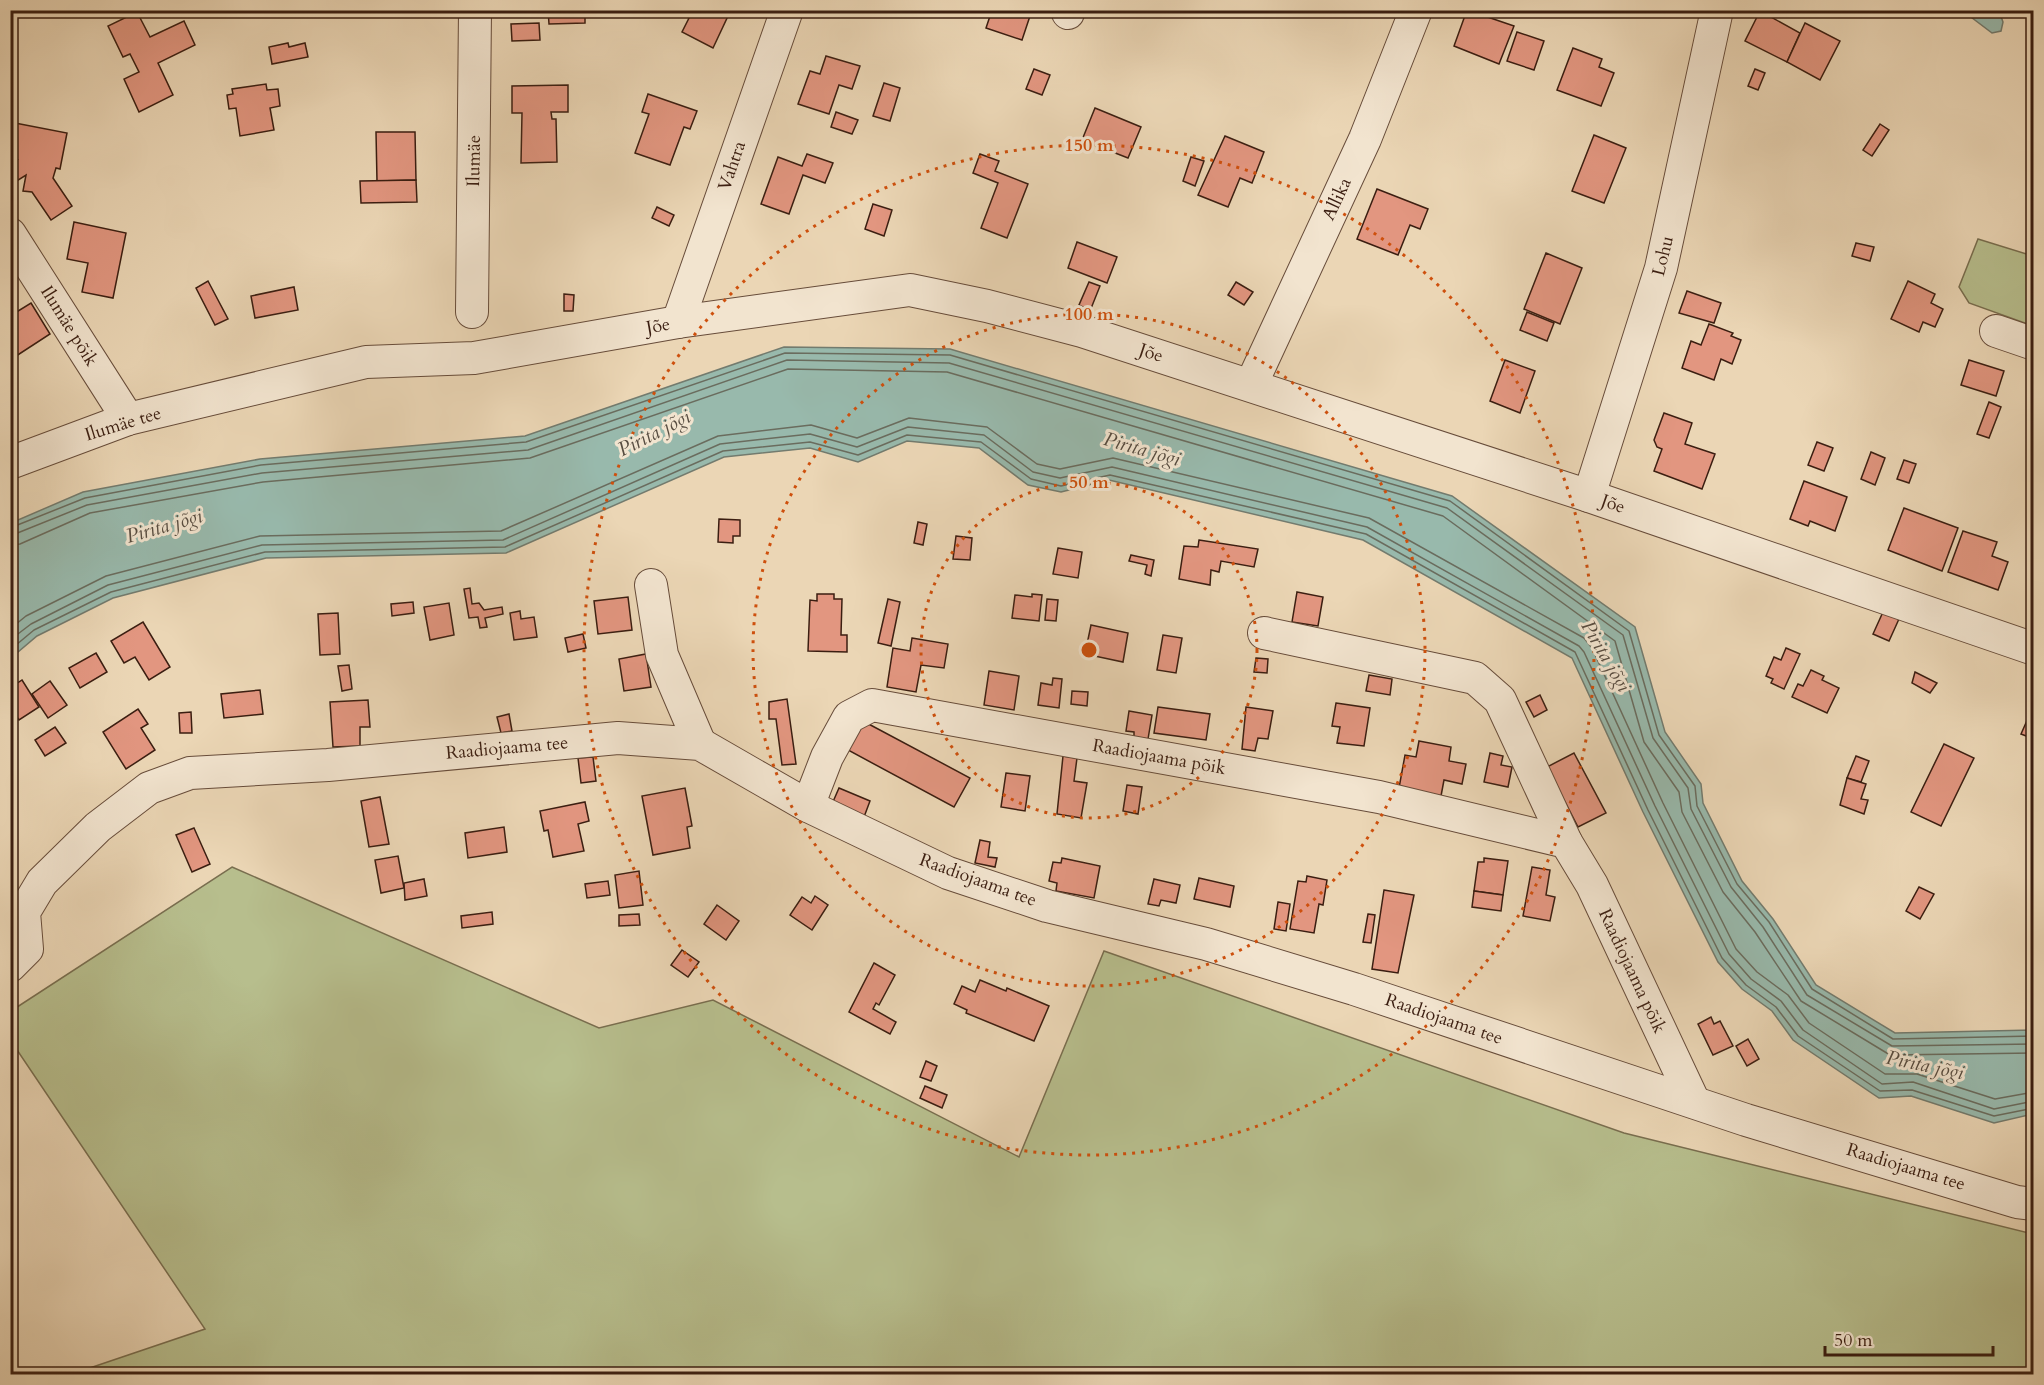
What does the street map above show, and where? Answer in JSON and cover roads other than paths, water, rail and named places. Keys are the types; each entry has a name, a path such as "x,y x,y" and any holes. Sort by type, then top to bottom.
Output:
{"street":[{"name":"Ilumäe","path":"472,312 475,10"},
{"name":"Vahtra","path":"678,322 787,10"},
{"name":"Allika","path":"1251,385 1365,139 1416,10"},
{"name":"Lohu","path":"1589,496 1661,268 1717,10"},
{"name":"Ilumäe põik","path":"10,234 128,419"},
{"name":"Jõe","path":"238,393 366,362 474,358 678,322 910,290 987,306 1083,331 1589,496 2034,649"},
{"path":"1996,331 2034,344"},
{"name":"Ilumäe tee","path":"10,463 128,419 238,393"},
{"path":"651,585 662,655 700,744"},
{"name":"Raadiojaama põik","path":"1264,633 1475,678 1500,700 1566,842 1592,885 1694,1102"},
{"name":"Raadiojaama põik","path":"808,806 827,757 849,717 872,705 1379,797 1566,842"},
{"name":"Raadiojaama tee","path":"10,966 27,949 24,912 42,882 98,827 149,788 190,773 328,765 618,738 700,744 808,806 948,873 1047,906 1206,944 1354,988 1694,1102 2017,1202 2034,1204"}],"water":[{"path":"1963,11 1999,11 2003,22 2001,31 1992,33"},
{"name":"Pirita jõgi","path":"784,347 950,349 1452,496 1635,627 1665,732 1701,784 1703,803 1742,881 1773,919 1816,985 1895,1033 2033,1030 2033,1114 1994,1123 1911,1096 1879,1098 1793,1040 1772,1011 1742,989 1718,962 1643,812 1572,658 1363,540 1109,480 1061,492 1028,485 979,448 907,441 858,462 810,448 724,457 506,553 266,558 113,598 37,636 11,658 11,523 83,492 260,459 525,436"}]}
